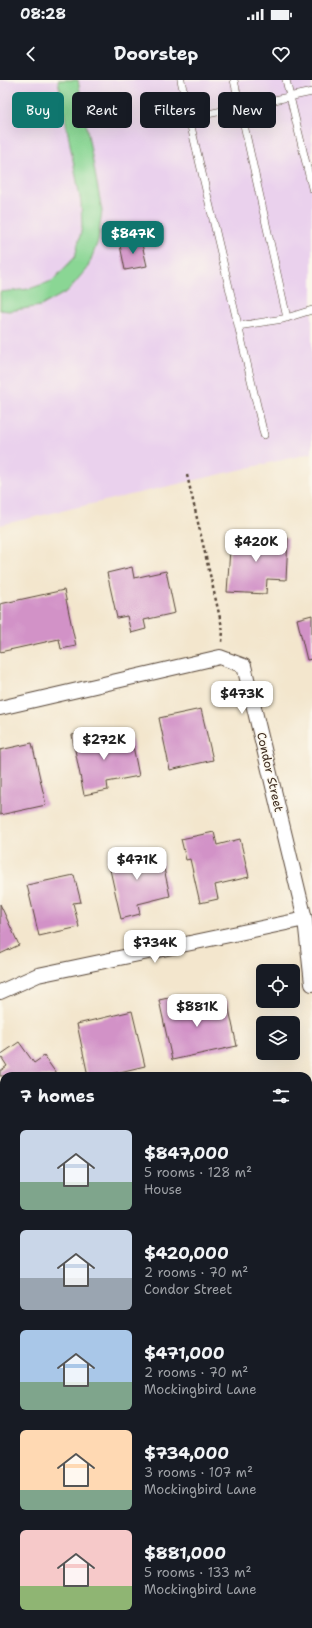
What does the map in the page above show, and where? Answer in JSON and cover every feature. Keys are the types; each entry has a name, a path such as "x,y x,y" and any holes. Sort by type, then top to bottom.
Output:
{"street":[{"path":"0,708 220,657"},
{"name":"Condor Street","path":"220,657 244,666 305,919 312,984"},
{"path":"0,992 38,975 305,919"}],"lane":[{"path":"181,80 183,92"},
{"path":"234,80 237,92"},
{"path":"286,80 312,188"},
{"path":"276,100 312,92"},
{"path":"190,128 264,435"},
{"path":"245,128 287,318"},
{"path":"238,326 287,318 312,310"}],"path":[{"path":"187,475 223,631 220,657"}],"shaded area":[{"path":"0,80 312,80 312,453 0,525"}],"green space":[{"path":"58,80 78,80 80,92 72,92 72,128 87,128 102,211 98,241 88,267 68,291 41,306 9,311 0,310 0,292 29,289 52,281 75,257 82,227 81,203 64,112 64,92 60,92"}],"building":[{"path":"141,240 147,266 125,270 120,245"},
{"path":"231,535 288,538 286,580 267,579 266,594 227,592"},
{"path":"132,567 134,578 166,571 175,613 144,620 146,629 131,633 127,616 117,618 107,573"},
{"path":"64,590 76,646 61,649 59,639 0,652 0,604"},
{"path":"312,615 312,659 307,660 297,619"},
{"path":"201,709 213,760 170,770 159,718"},
{"path":"94,731 96,743 131,736 139,776 107,782 108,790 84,795 72,735"},
{"path":"32,743 46,805 0,815 0,750"},
{"path":"214,832 217,845 240,839 249,877 215,885 218,899 200,903 190,859 186,860 181,839"},
{"path":"136,849 139,860 161,855 170,896 138,904 140,914 121,919 107,856"},
{"path":"74,875 81,902 73,903 79,927 39,936 27,885"},
{"path":"0,904 19,945 0,954"},
{"path":"182,995 185,1009 227,1000 237,1046 172,1060 159,1000"},
{"path":"132,1011 145,1066 120,1072 87,1072 77,1024"},
{"path":"19,1042 34,1063 44,1056 55,1072 0,1072 7,1066 0,1055"}]}
